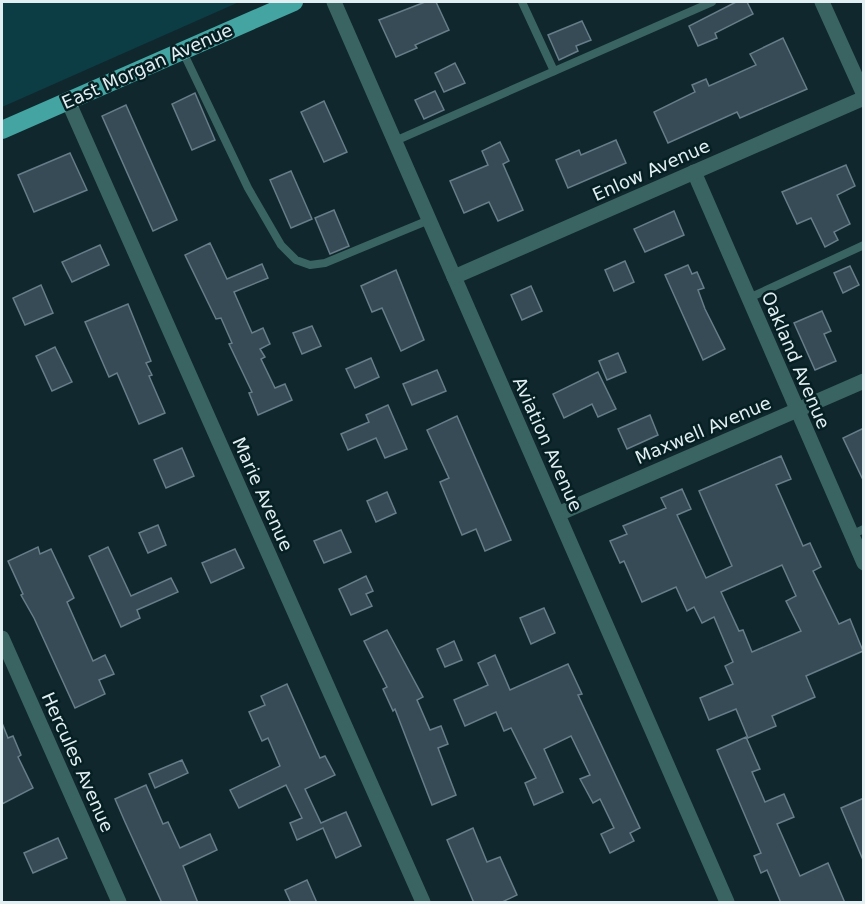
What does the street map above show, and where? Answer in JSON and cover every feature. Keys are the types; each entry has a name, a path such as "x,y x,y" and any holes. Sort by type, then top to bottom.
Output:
{"main road":[{"name":"East Morgan Avenue","path":"2,130 294,2"}],"street":[{"name":"Aviation Avenue","path":"334,2 727,903"},
{"path":"822,2 864,97"},
{"name":"Enlow Avenue","path":"454,277 864,97"},
{"name":"Marie Avenue","path":"68,100 423,903"},
{"name":"Oakland Avenue","path":"694,172 798,411 857,532 864,563"},
{"name":"Maxwell Avenue","path":"558,514 864,381"},
{"name":"Hercules Avenue","path":"2,638 119,903"}],"lane":[{"path":"522,2 554,71"},
{"path":"395,141 712,2"},
{"path":"182,50 263,218 281,245 296,260 310,265 326,263 429,220"},
{"path":"749,298 864,245"}],"shaded area":[{"path":"2,2 239,2 2,107"}],"building":[{"path":"425,2 436,2 449,30 415,45 417,48 396,57 379,20"},
{"path":"736,2 747,2 753,14 715,33 717,38 698,46 689,26"},
{"path":"582,21 591,40 576,46 578,51 559,60 548,35"},
{"path":"783,38 807,89 740,118 737,112 668,143 654,112 695,92 692,85 706,79 709,86 756,65 750,54"},
{"path":"455,63 465,83 444,92 435,73"},
{"path":"435,91 444,110 424,119 415,100"},
{"path":"195,93 215,140 192,150 172,104"},
{"path":"324,101 347,152 324,162 301,112"},
{"path":"126,105 177,220 153,231 102,116"},
{"path":"616,140 626,163 568,188 556,160 579,150 581,155"},
{"path":"500,142 509,161 503,164 523,210 498,221 489,202 464,213 450,181 488,165 482,151"},
{"path":"70,153 87,190 34,212 18,175"},
{"path":"846,165 855,186 837,195 850,224 834,232 838,240 825,247 811,218 797,224 782,192"},
{"path":"291,171 312,219 291,228 270,180"},
{"path":"334,210 349,246 330,254 315,218"},
{"path":"674,211 684,235 645,252 634,229"},
{"path":"210,243 227,279 262,264 268,278 234,292 252,333 263,328 270,344 260,349 265,357 261,359 275,388 285,384 292,400 258,415 249,393 252,392 229,344 232,343 221,318 216,319 185,255"},
{"path":"100,245 109,265 72,282 62,262"},
{"path":"625,261 634,282 614,291 605,270"},
{"path":"688,265 692,274 697,272 704,288 698,290 725,349 703,360 665,275"},
{"path":"850,266 859,285 843,293 834,273"},
{"path":"396,270 424,340 401,351 382,308 372,312 361,286"},
{"path":"41,285 53,313 25,325 13,298"},
{"path":"531,286 542,311 522,320 511,295"},
{"path":"128,304 151,361 146,363 152,375 149,376 165,413 139,424 117,373 109,377 85,322"},
{"path":"822,311 831,331 824,334 836,361 815,370 794,323"},
{"path":"312,326 321,346 302,354 293,333"},
{"path":"55,347 72,382 52,391 36,356"},
{"path":"618,353 626,372 607,380 599,361"},
{"path":"371,358 379,377 355,388 346,369"},
{"path":"437,370 446,391 412,405 403,384"},
{"path":"598,372 616,409 598,417 592,404 564,418 553,394"},
{"path":"388,405 407,449 385,458 376,438 348,450 341,434 369,422 366,415"},
{"path":"650,415 658,435 627,449 618,429"},
{"path":"457,416 511,540 485,551 476,529 462,535 440,482 449,478 427,430"},
{"path":"864,428 864,482 843,438"},
{"path":"182,448 194,476 166,488 154,460"},
{"path":"781,456 791,479 776,485 803,546 810,543 821,567 813,571 839,624 850,619 863,651 806,676 815,697 772,716 776,726 748,738 736,709 709,720 700,698 733,684 725,666 733,662 714,617 702,623 694,607 687,611 676,587 642,602 624,561 620,563 610,541 627,534 623,526 666,508 661,498 682,489 691,509 677,515 706,578 732,566 699,491","holes":["782,565 796,596 786,601 801,631 752,652 743,630 739,631 721,592"]},
{"path":"387,492 396,513 376,522 367,501"},
{"path":"158,525 166,545 148,553 139,533"},
{"path":"341,530 351,552 324,563 314,541"},
{"path":"38,547 40,554 51,549 74,598 67,602 93,661 105,655 114,674 99,680 105,694 75,708 34,618 21,595 23,594 8,561"},
{"path":"108,547 131,596 171,578 178,592 137,610 140,618 121,627 89,556"},
{"path":"235,549 244,568 211,583 202,563"},
{"path":"366,576 373,591 366,594 372,606 351,615 339,589"},
{"path":"544,608 555,633 531,644 520,618"},
{"path":"387,630 423,697 417,700 430,730 441,726 448,744 438,748 456,795 432,805 395,709 393,711 383,689 387,687 364,641"},
{"path":"454,641 462,660 445,667 437,649"},
{"path":"495,655 510,690 568,664 582,694 578,695 640,828 630,833 634,841 610,853 601,834 614,828 600,799 593,803 580,779 590,775 571,736 544,749 563,792 534,805 525,783 536,778 511,728 504,731 496,712 465,726 454,700 488,685 478,663"},
{"path":"287,684 320,758 325,756 335,775 305,789 321,823 346,812 361,846 336,858 323,828 297,840 290,823 302,818 286,785 239,808 230,790 280,766 268,738 262,741 249,712 265,705 261,696"},
{"path":"2,723 8,738 13,736 21,755 18,757 33,788 2,804"},
{"path":"746,737 760,769 752,772 765,802 784,794 794,817 777,824 800,876 828,863 845,903 781,903 767,870 761,873 754,856 761,853 717,750"},
{"path":"182,760 188,773 155,788 149,774"},
{"path":"146,785 163,824 168,822 180,848 210,834 217,850 183,866 198,903 162,903 125,822 115,799"},
{"path":"864,798 864,860 863,860 841,808"},
{"path":"473,828 487,862 500,857 517,895 500,903 474,903 447,840"},
{"path":"58,838 67,858 33,873 24,853"},
{"path":"307,880 317,903 291,903 285,890"}]}
